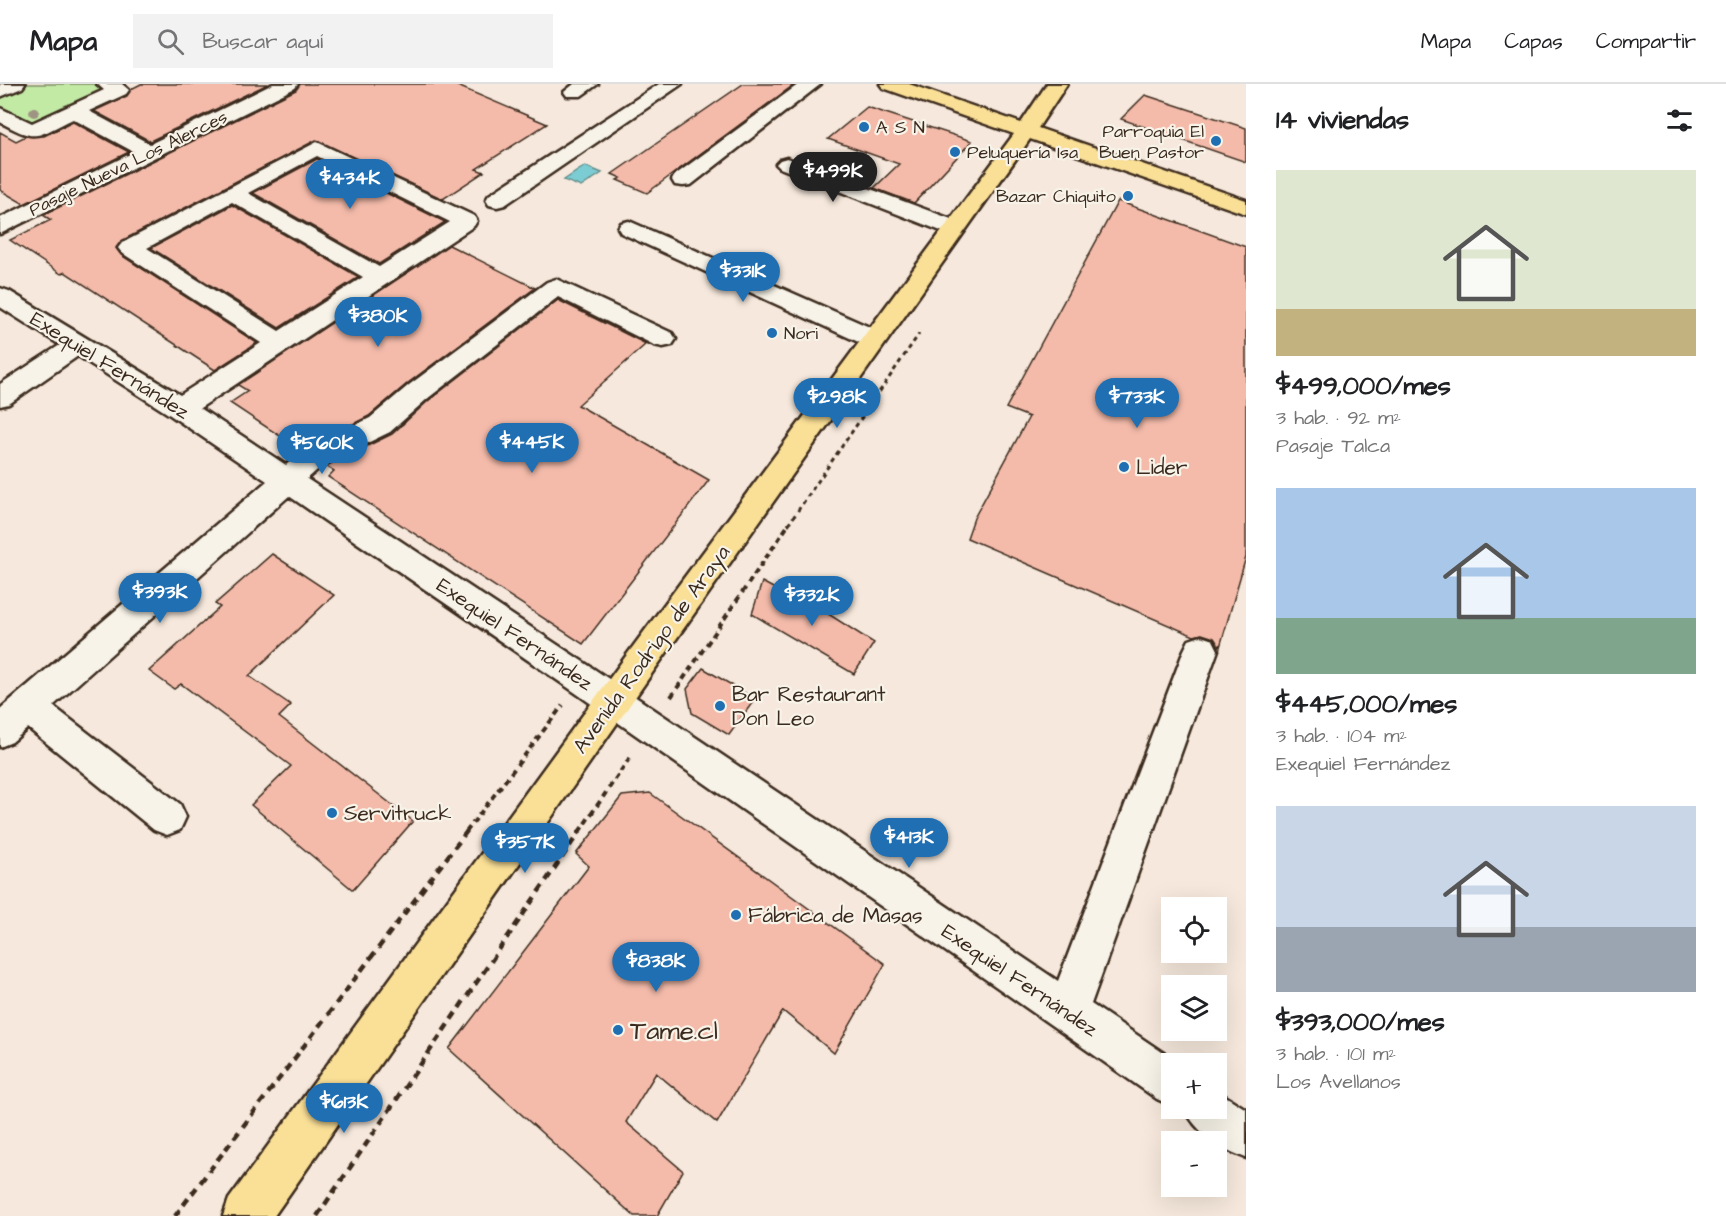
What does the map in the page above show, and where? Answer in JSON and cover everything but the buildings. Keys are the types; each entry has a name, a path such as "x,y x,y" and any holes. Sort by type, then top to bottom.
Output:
{"main road":[{"path":"890,84 1246,186"},
{"path":"943,84 1031,123 1246,207"},
{"name":"Avenida Rodrigo de Araya","path":"246,1216 1057,84"}],"street":[{"path":"0,91 15,84"},
{"path":"0,114 31,131 119,90 107,84"},
{"name":"Pasaje Nueva Los Alerces","path":"0,226 288,84"},
{"path":"497,200 672,84"},
{"path":"683,180 812,84"},
{"path":"73,111 149,152"},
{"path":"180,408 466,221 317,148 130,248 279,343"},
{"path":"787,164 954,228"},
{"path":"232,193 380,277"},
{"path":"629,228 874,339"},
{"path":"0,731 314,457 380,425 418,392 556,286 663,339"},
{"name":"Exequiel Fernández","path":"0,296 180,408 651,726 1161,1076"},
{"path":"0,397 79,344"},
{"path":"1067,1012 1201,650"},
{"path":"27,707 167,817"},
{"path":"1222,1119 1246,1136"}],"path":[{"path":"317,1216 924,326"}],"green space":[{"path":"24,84 94,84 108,91 33,126 0,107 0,94"}],"water":[{"path":"585,166 602,173 581,187 564,180"}],"place":[{"name":"A S N","path":"864,127"},
{"name":"Parroquia El Buen Pastor","path":"1216,141"},
{"name":"Peluquería Isa","path":"955,152"},
{"name":"Bazar Chiquito","path":"1128,196"},
{"name":"Nori","path":"772,333"},
{"name":"Lider","path":"1124,467"},
{"name":"Bar Restaurant Don Leo","path":"720,706"},
{"name":"Servitruck","path":"332,813"},
{"name":"Fábrica de Masas","path":"736,915"},
{"name":"Tame.cl","path":"618,1030"}]}
